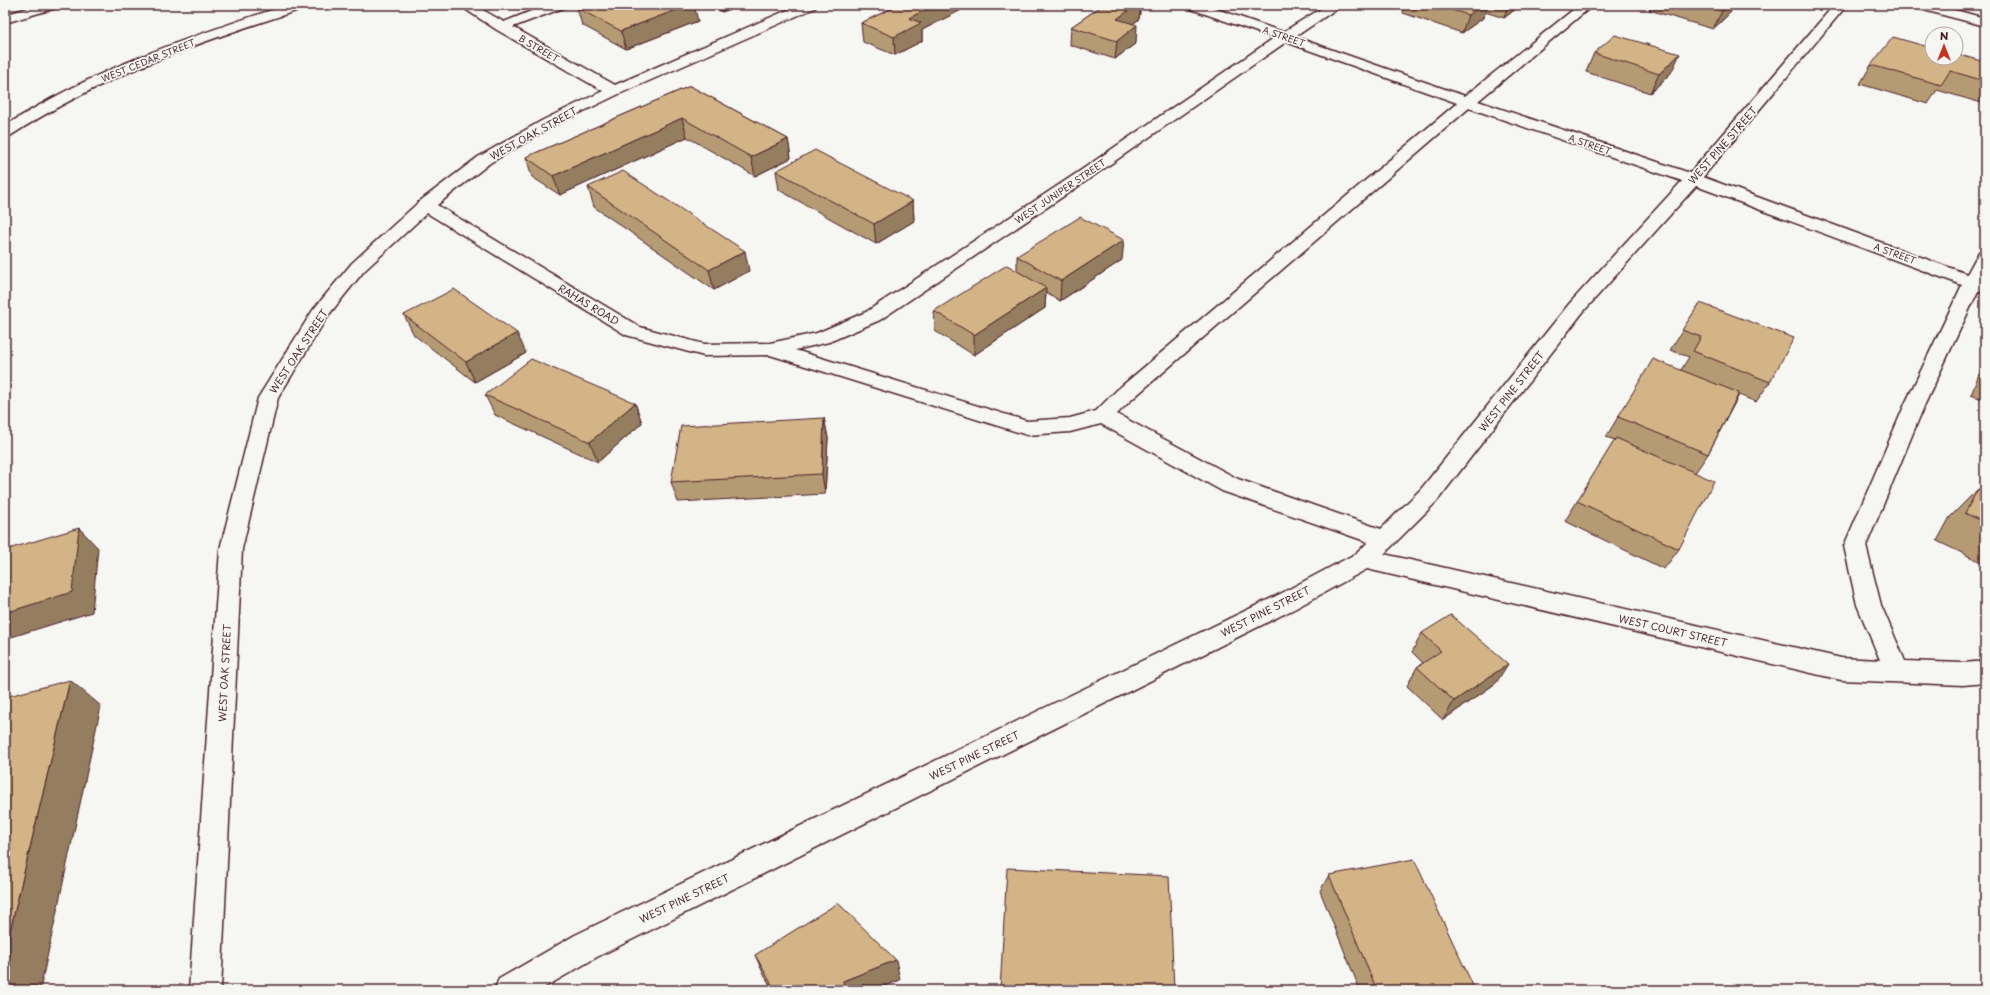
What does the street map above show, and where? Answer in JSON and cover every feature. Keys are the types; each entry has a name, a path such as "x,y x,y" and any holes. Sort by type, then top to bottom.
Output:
{"street":[{"path":"5,19 51,5"},
{"name":"WEST CEDAR STREET","path":"5,133 35,113 106,76 182,45 300,5"},
{"name":"B STREET","path":"465,5 614,91"},
{"path":"502,26 558,5"},
{"name":"WEST OAK STREET","path":"205,990 231,550 268,398 320,314 358,267 426,205 484,160 548,123 614,91 810,5"},
{"name":"A STREET","path":"1193,5 1467,102 1693,179 1979,284"},
{"name":"WEST JUNIPER STREET","path":"770,349 822,338 872,316 1083,176 1285,37 1336,5"},
{"path":"770,349 1027,428 1070,425 1103,416 1124,395 1467,102 1587,5"},
{"name":"WEST PINE STREET","path":"510,990 586,946 1288,601 1365,559 1430,495 1576,308 1693,179 1841,5"},
{"path":"1921,5 1985,22"},
{"name":"RAHAS ROAD","path":"426,205 633,330 704,350 770,349"},
{"path":"1898,671 1869,605 1855,546 1915,404 1979,284 1985,256"},
{"path":"1103,416 1230,485 1385,539"},
{"name":"WEST COURT STREET","path":"1365,559 1840,669 1963,674 1985,672"}],"building":[{"path":"584,5 689,5 621,31 577,8"},
{"path":"899,5 935,5 909,18 921,23 894,37 861,23"},
{"path":"1103,5 1136,5 1117,19 1137,25 1117,41 1071,27"},
{"path":"1437,5 1482,5 1468,15"},
{"path":"1702,5 1729,5 1722,11"},
{"path":"1615,35 1680,54 1659,74 1594,53"},
{"path":"1893,37 1924,46 1924,66 1964,66 1964,56 1985,62 1985,81 1950,71 1941,85 1871,65"},
{"path":"690,86 788,139 751,157 682,118 553,176 526,157"},
{"path":"815,150 913,201 874,224 776,171"},
{"path":"623,171 745,251 709,270 588,187"},
{"path":"1080,217 1124,240 1061,281 1017,256"},
{"path":"1007,265 1046,288 974,335 934,311"},
{"path":"454,289 517,333 466,362 404,315"},
{"path":"1700,303 1794,338 1770,382 1693,351 1701,337 1682,330"},
{"path":"531,359 635,403 590,442 485,395"},
{"path":"1653,359 1739,393 1708,454 1618,417"},
{"path":"824,418 822,474 671,482 681,426"},
{"path":"1616,438 1714,481 1679,549 1577,501"},
{"path":"1978,489 1985,492 1985,523 1965,513"},
{"path":"79,528 72,592 5,613 5,550"},
{"path":"1451,615 1508,664 1454,701 1417,667 1441,651 1422,633"},
{"path":"70,680 5,952 5,697"},
{"path":"1414,859 1475,990 1377,990 1329,875"},
{"path":"1007,868 1169,876 1174,990 1000,990"},
{"path":"838,903 896,960 843,981 844,990 775,990 755,955"}]}
